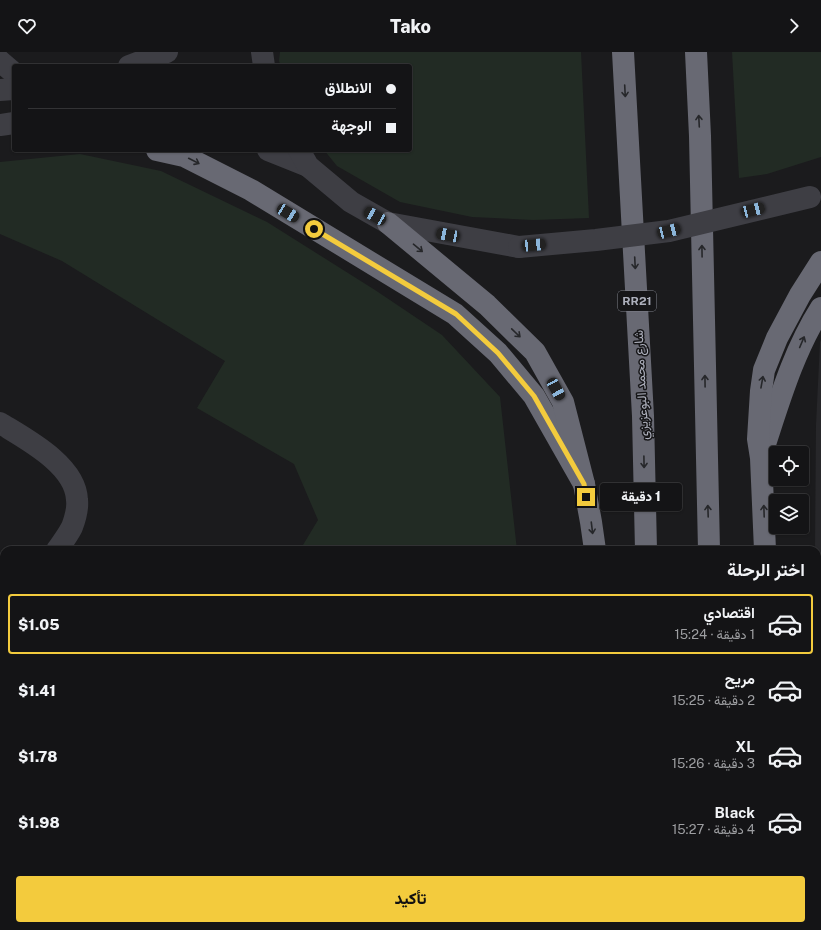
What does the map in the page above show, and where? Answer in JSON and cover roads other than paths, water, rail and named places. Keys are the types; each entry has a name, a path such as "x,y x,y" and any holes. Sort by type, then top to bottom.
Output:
{"highway":[{"name":"شارع محمد البوعزيزي","path":"623,52 643,416 646,546"},
{"path":"696,52 700,136 709,546"},
{"path":"166,152 184,156 250,190 456,314 498,353 534,396 584,484"},
{"path":"388,223 487,305 536,352 563,402 584,484 594,546"},
{"path":"765,546 761,458 758,439 761,390 764,370 777,338 800,295 821,262"},
{"path":"761,458 784,385 808,328 821,308"}],"street":[{"path":"134,64 167,52"},
{"path":"262,52 264,64"},
{"path":"0,61 12,71"},
{"path":"0,90 12,89"},
{"path":"0,125 12,123"},
{"path":"277,152 304,158 351,202 388,223 519,247 596,240 669,231 815,195"},
{"path":"0,423 42,449 68,474 74,485 78,499 76,514 71,528 60,546"}]}
